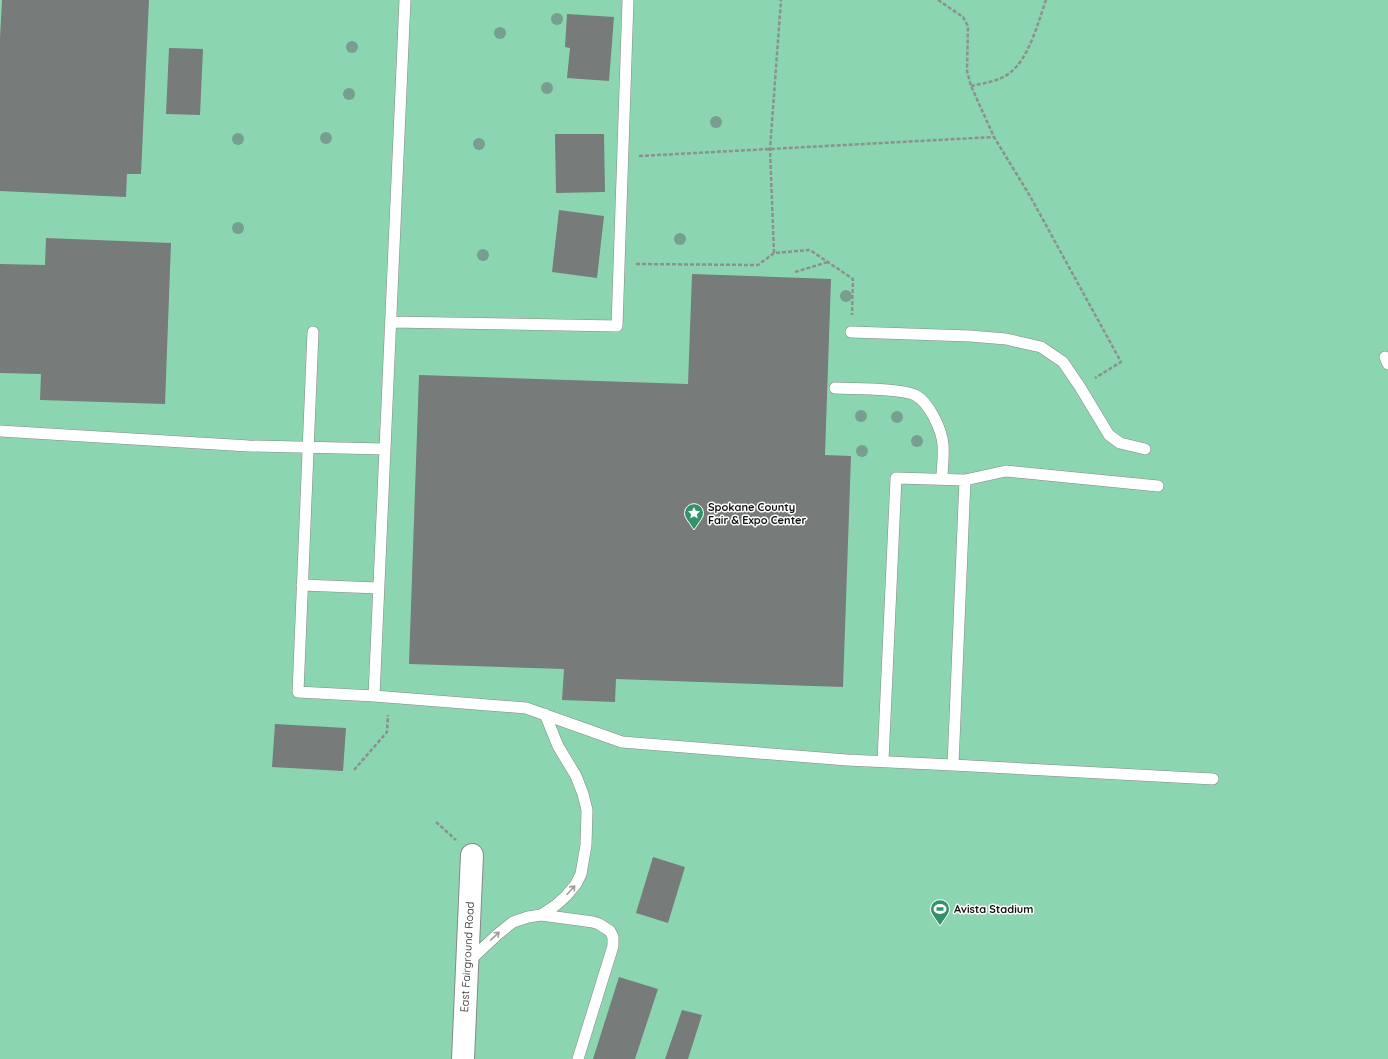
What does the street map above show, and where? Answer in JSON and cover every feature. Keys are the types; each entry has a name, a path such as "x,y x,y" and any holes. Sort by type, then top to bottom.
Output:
{"street":[{"name":"East Fairground Road","path":"463,1059 472,855"}],"lane":[{"path":"374,696 405,0"},
{"path":"391,322 617,326 628,0"},
{"path":"313,332 298,692 374,696 526,708 622,742 847,760 953,764 1213,779"},
{"path":"851,332 970,336 1006,339 1040,347 1063,362 1109,435 1120,443 1145,448"},
{"path":"835,388 900,391 916,395 928,407 938,425 943,445 942,479"},
{"path":"0,431 249,446 385,449"},
{"path":"883,761 896,478 965,480 1006,471 1158,486"},
{"path":"953,764 965,480"},
{"path":"302,585 378,588"},
{"path":"541,915 566,896 576,884 581,874 586,845 587,810 576,776 558,746 545,714"},
{"path":"467,963 509,925 528,917 541,915 593,922 610,931 613,937 613,946 578,1059"}],"path":[{"path":"774,253 770,149 781,0"},
{"path":"938,0 963,17 968,26 967,71 971,86 994,137 1030,196 1121,362 1080,387"},
{"path":"971,86 996,80 1011,72 1025,55 1034,35 1046,0"},
{"path":"623,157 994,137"},
{"path":"619,264 758,265 774,253 810,250 853,279 851,332"},
{"path":"795,272 828,262"},
{"path":"354,770 386,732 390,698"}],"green space":[{"name":"Spokane County Fair & Expo Center","path":"0,0 1388,0 1388,1059 0,1059"}],"building":[{"path":"2,0 149,0 141,174 127,174 126,197 0,191 0,38"},
{"path":"567,14 614,17 609,81 567,78 570,48 565,47"},
{"path":"169,48 203,49 200,115 166,114"},
{"path":"555,134 604,134 605,192 556,193"},
{"path":"559,210 604,216 597,278 552,272"},
{"path":"46,238 171,243 165,404 40,400 41,374 0,373 0,264 45,265"},
{"path":"692,274 831,279 825,455 851,456 843,687 616,679 615,702 562,700 564,669 409,664 419,375 688,384"},
{"path":"275,724 346,728 343,771 272,767"},
{"path":"653,857 685,867 668,923 636,913"},
{"path":"619,977 658,989 635,1059 593,1059"},
{"path":"682,1010 702,1015 688,1059 665,1059"}],"place":[{"name":"Spokane County Fair & Expo Center","path":"694,530"},
{"name":"Avista Stadium","path":"940,926"}]}
